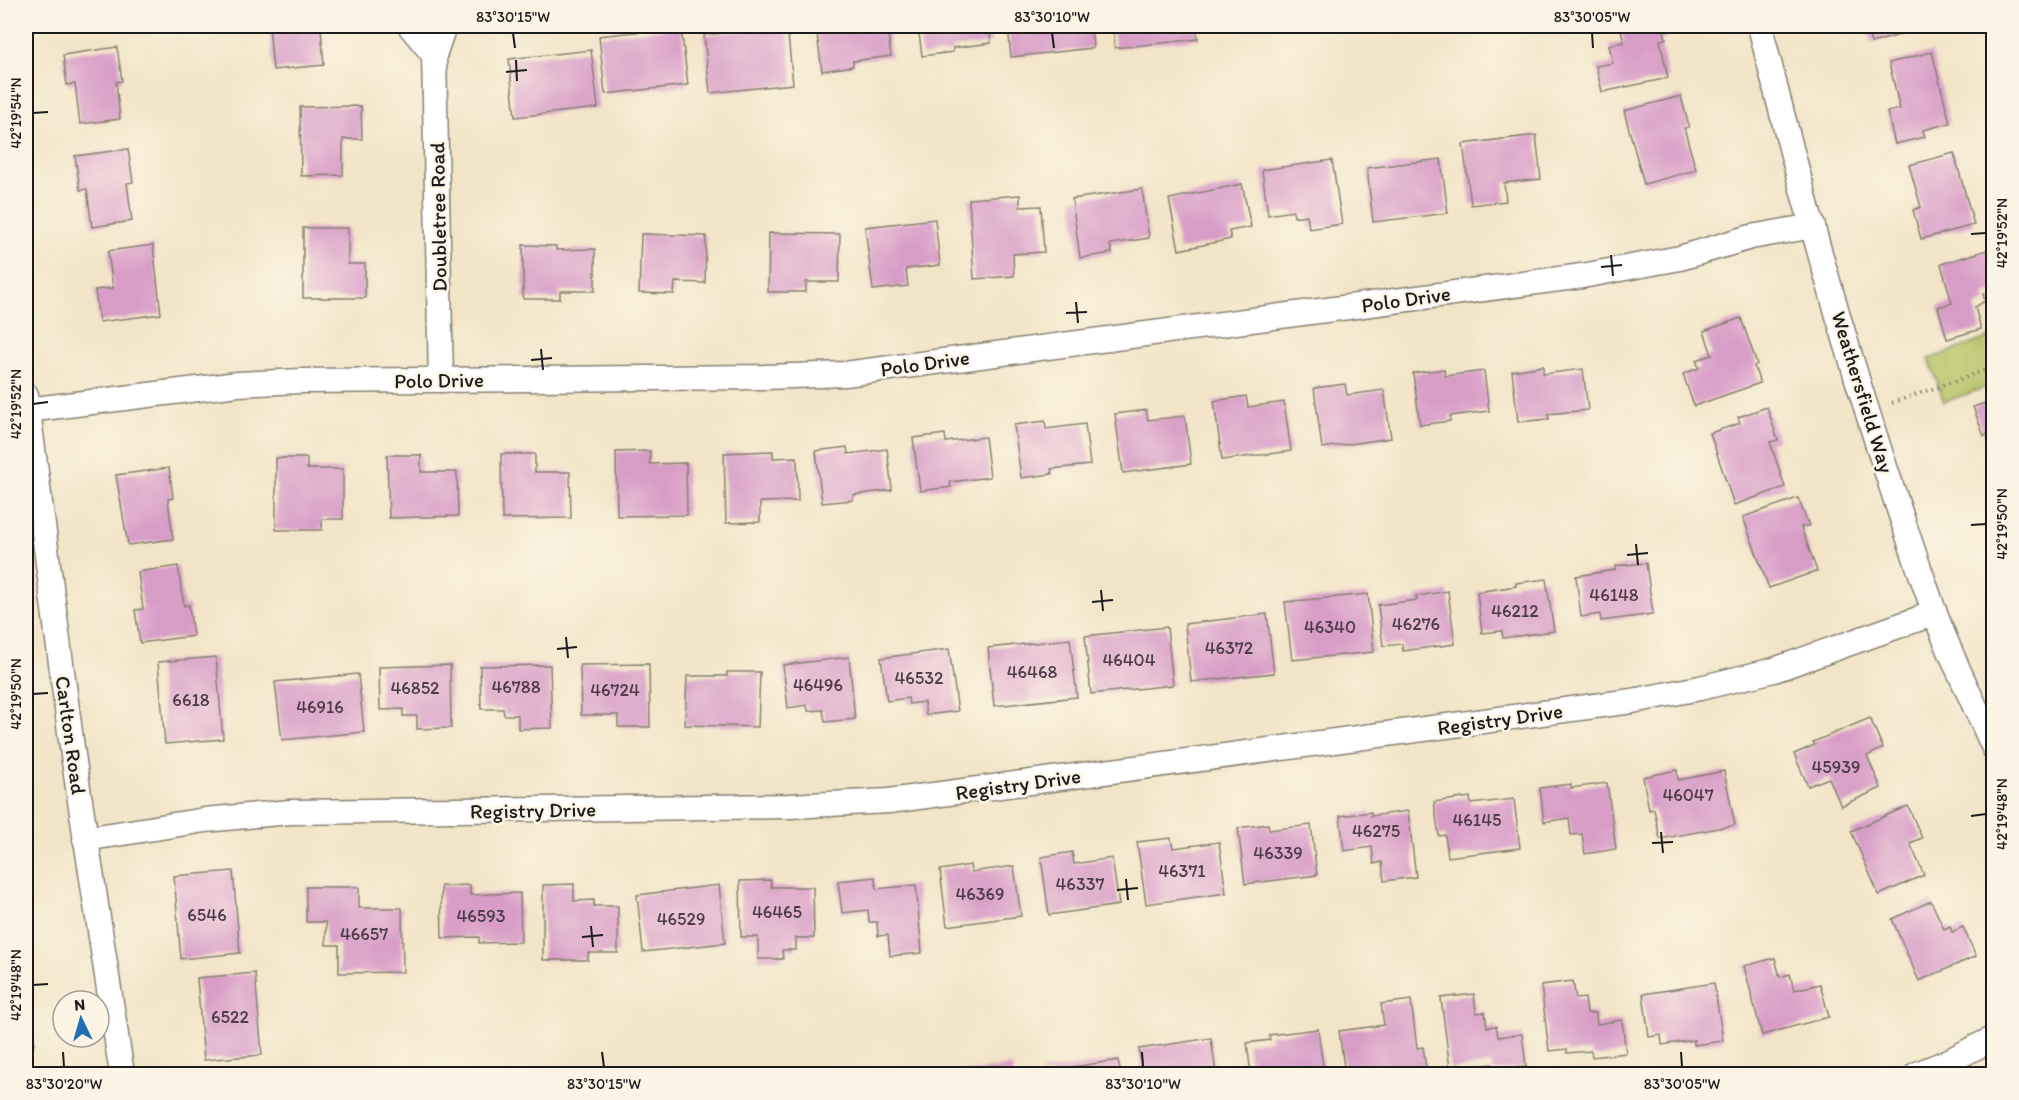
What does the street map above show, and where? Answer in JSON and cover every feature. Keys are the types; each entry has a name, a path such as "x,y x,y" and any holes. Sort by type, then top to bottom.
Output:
{"street":[{"path":"410,26 434,55"},
{"name":"Doubletree Road","path":"441,380 434,55 444,26"},
{"name":"Weathersfield Way","path":"1760,26 1797,173 1867,412 1935,613 1994,748"},
{"name":"Polo Drive","path":"26,402 238,384 301,381 766,377 844,374 1582,276 1680,258 1751,237 1813,226"},
{"name":"Carlton Road","path":"26,402 86,839 122,1074"},
{"name":"Registry Drive","path":"86,839 205,820 290,813 789,806 889,801 1632,701 1700,688 1774,670 1935,613"},
{"path":"1917,1074 1947,1062 1994,1038"}],"path":[{"path":"1867,412 1994,368"}],"green space":[{"path":"1993,336 1993,385 1944,402 1929,359"}],"building":[{"path":"269,26 332,26 321,28 324,65 273,70"},
{"path":"787,26 793,84 710,93 704,35"},
{"path":"816,26 887,26 891,56 853,61 853,66 822,71"},
{"path":"918,26 989,26 991,43 953,48 953,52 922,56"},
{"path":"1008,26 1091,26 1093,48 1011,57"},
{"path":"1113,26 1196,26 1198,39 1115,48"},
{"path":"1213,26 1237,26 1237,27 1214,29"},
{"path":"1620,26 1663,26 1666,39 1660,40 1668,78 1602,92 1596,66 1613,63 1609,45 1624,42"},
{"path":"1866,26 1897,26 1900,35 1871,43"},
{"path":"681,27 688,85 605,94 599,36"},
{"path":"117,47 122,81 116,82 120,119 80,124 75,84 67,85 63,55"},
{"path":"591,50 598,108 515,117 509,59"},
{"path":"1932,52 1950,123 1923,130 1925,137 1895,144 1887,112 1900,109 1889,63"},
{"path":"1681,96 1689,127 1684,128 1696,170 1644,184 1624,111"},
{"path":"361,106 362,139 343,139 343,175 301,176 300,107"},
{"path":"1536,135 1541,179 1504,183 1506,201 1471,205 1463,144"},
{"path":"128,149 133,182 127,183 132,221 92,227 87,189 80,190 75,156"},
{"path":"1954,153 1974,225 1921,239 1913,210 1921,207 1909,165"},
{"path":"1441,159 1448,213 1373,222 1367,168"},
{"path":"1332,160 1342,224 1309,229 1307,215 1294,217 1293,211 1268,215 1262,170"},
{"path":"1242,184 1251,227 1229,231 1231,239 1179,250 1169,199"},
{"path":"1142,189 1149,238 1110,244 1112,253 1080,258 1072,199"},
{"path":"1020,195 1020,207 1041,206 1044,252 1013,254 1014,276 974,279 969,199"},
{"path":"935,219 940,265 906,269 908,286 873,290 865,227"},
{"path":"303,228 348,228 348,264 365,264 365,298 303,298"},
{"path":"769,233 840,234 839,282 806,282 806,292 768,292"},
{"path":"641,234 706,236 705,283 675,282 674,294 639,293"},
{"path":"153,245 161,314 99,322 95,290 113,288 108,251"},
{"path":"523,245 556,246 556,250 595,249 595,291 560,291 560,299 523,299"},
{"path":"1994,248 1994,278 1992,279 1994,291 1983,294 1985,301 1975,307 1981,329 1947,339 1938,307 1952,303 1941,264"},
{"path":"1741,318 1757,364 1754,366 1760,383 1694,406 1683,374 1699,368 1696,360 1712,355 1704,331"},
{"path":"1543,366 1543,374 1583,369 1588,410 1548,414 1549,419 1518,422 1512,371"},
{"path":"1444,369 1445,376 1484,371 1489,411 1450,416 1450,421 1420,425 1413,373"},
{"path":"1345,384 1347,395 1384,390 1391,438 1322,448 1314,388"},
{"path":"1246,396 1248,407 1284,402 1291,451 1222,460 1214,401"},
{"path":"1994,400 1993,438 1991,433 1984,436 1973,407"},
{"path":"1767,407 1778,440 1770,442 1785,487 1734,505 1710,433 1740,423 1738,417"},
{"path":"1146,410 1148,420 1185,416 1191,464 1123,473 1115,414"},
{"path":"1045,421 1046,429 1085,424 1090,465 1051,469 1052,474 1021,478 1014,425"},
{"path":"945,434 946,442 985,437 990,477 950,482 951,487 920,491 913,438"},
{"path":"847,447 848,454 887,449 892,490 853,495 853,500 822,503 816,451"},
{"path":"650,451 650,464 686,463 687,515 617,516 616,452"},
{"path":"773,451 773,458 797,457 798,501 760,502 760,522 726,523 724,453"},
{"path":"501,454 535,454 535,472 570,472 571,518 502,519"},
{"path":"387,455 421,455 421,472 457,472 458,516 389,518"},
{"path":"276,458 307,458 307,469 343,469 343,519 322,519 322,530 276,530"},
{"path":"169,468 173,498 168,499 173,539 128,545 116,475"},
{"path":"1798,498 1809,526 1801,527 1817,571 1769,588 1743,517"},
{"path":"1646,563 1653,614 1601,621 1600,614 1581,617 1576,576 1615,570 1615,566"},
{"path":"178,566 184,606 189,605 193,636 140,643 135,610 143,609 138,572"},
{"path":"1546,579 1554,631 1503,638 1502,631 1482,633 1477,592"},
{"path":"1448,591 1455,644 1403,651 1402,644 1383,646 1378,605 1417,600 1416,596"},
{"path":"1368,594 1374,652 1292,660 1285,602"},
{"path":"1267,614 1274,673 1191,682 1185,624"},
{"path":"1167,627 1173,685 1091,694 1085,636"},
{"path":"1070,639 1077,697 994,706 988,648"},
{"path":"949,649 958,711 926,715 924,702 909,704 908,698 887,701 881,658"},
{"path":"216,657 223,739 165,744 158,662"},
{"path":"849,657 855,719 825,722 823,710 808,711 807,705 788,708 783,665"},
{"path":"649,664 650,727 618,727 618,715 581,715 580,665"},
{"path":"450,665 451,728 417,729 417,716 403,716 403,709 380,710 379,667"},
{"path":"550,665 552,728 518,729 518,715 504,715 503,709 481,709 480,666"},
{"path":"727,672 760,672 758,727 685,725 687,676 727,676"},
{"path":"358,674 364,732 282,740 275,682"},
{"path":"1870,718 1883,748 1867,756 1881,788 1841,806 1829,778 1808,786 1794,754 1815,745 1813,742"},
{"path":"1677,770 1678,780 1724,771 1735,825 1660,839 1654,809 1649,810 1643,777"},
{"path":"1607,783 1616,849 1585,854 1582,834 1571,835 1569,818 1544,822 1540,788 1571,784 1571,788"},
{"path":"1470,797 1471,804 1514,799 1520,848 1448,857 1445,835 1439,836 1434,802"},
{"path":"1908,806 1922,838 1910,843 1924,875 1879,895 1851,831"},
{"path":"1408,811 1416,877 1384,881 1382,862 1374,864 1372,847 1344,851 1340,816 1371,812 1371,816"},
{"path":"1268,824 1269,830 1311,825 1317,875 1245,884 1238,828"},
{"path":"1171,838 1173,848 1219,842 1226,893 1146,904 1137,842"},
{"path":"1072,852 1074,864 1112,858 1119,905 1049,915 1041,857"},
{"path":"970,865 971,872 1014,866 1021,916 947,926 940,870"},
{"path":"233,871 240,953 181,959 174,876"},
{"path":"875,877 876,889 916,885 922,953 890,956 888,935 878,936 877,922 869,922 868,910 842,913 838,881"},
{"path":"771,880 771,887 813,887 814,938 796,938 796,950 782,950 783,959 758,959 758,937 741,937 740,881"},
{"path":"574,884 574,901 594,900 594,906 618,906 618,953 588,953 588,960 543,960 543,885"},
{"path":"470,885 470,895 520,893 521,942 479,943 479,937 442,938 441,886"},
{"path":"719,885 725,943 643,952 637,895"},
{"path":"306,887 359,887 359,908 402,908 403,972 339,973 339,945 326,945 326,922 306,922"},
{"path":"1931,901 1944,929 1950,926 1952,932 1963,927 1976,956 1919,981 1892,919"},
{"path":"1775,958 1780,977 1790,974 1794,990 1820,984 1829,1017 1762,1035 1744,966"},
{"path":"255,973 262,1055 204,1060 197,978"},
{"path":"1573,981 1576,999 1585,998 1587,1013 1596,1013 1597,1024 1622,1020 1626,1053 1592,1057 1591,1051 1567,1053 1567,1049 1549,1051 1541,985"},
{"path":"1714,983 1723,1041 1694,1045 1694,1040 1662,1045 1661,1035 1649,1037 1643,994"},
{"path":"26,994 34,1044 26,1045"},
{"path":"1474,994 1476,1013 1485,1012 1487,1027 1496,1026 1498,1037 1522,1034 1526,1067 1492,1071 1492,1064 1450,1069 1441,998"},
{"path":"1411,1000 1417,1048 1423,1047 1427,1074 1345,1074 1339,1031 1384,1025 1381,1004"},
{"path":"1318,1029 1324,1074 1251,1074 1247,1043 1270,1040 1269,1035"},
{"path":"1211,1038 1216,1073 1222,1072 1223,1074 1142,1074 1139,1049"},
{"path":"1118,1060 1121,1074 1041,1074 1041,1072"},
{"path":"37,1066 39,1074 26,1074 26,1068"},
{"path":"1012,1066 1013,1074 959,1074 959,1073"},
{"path":"452,1072 480,1072 480,1074 452,1074"}]}
